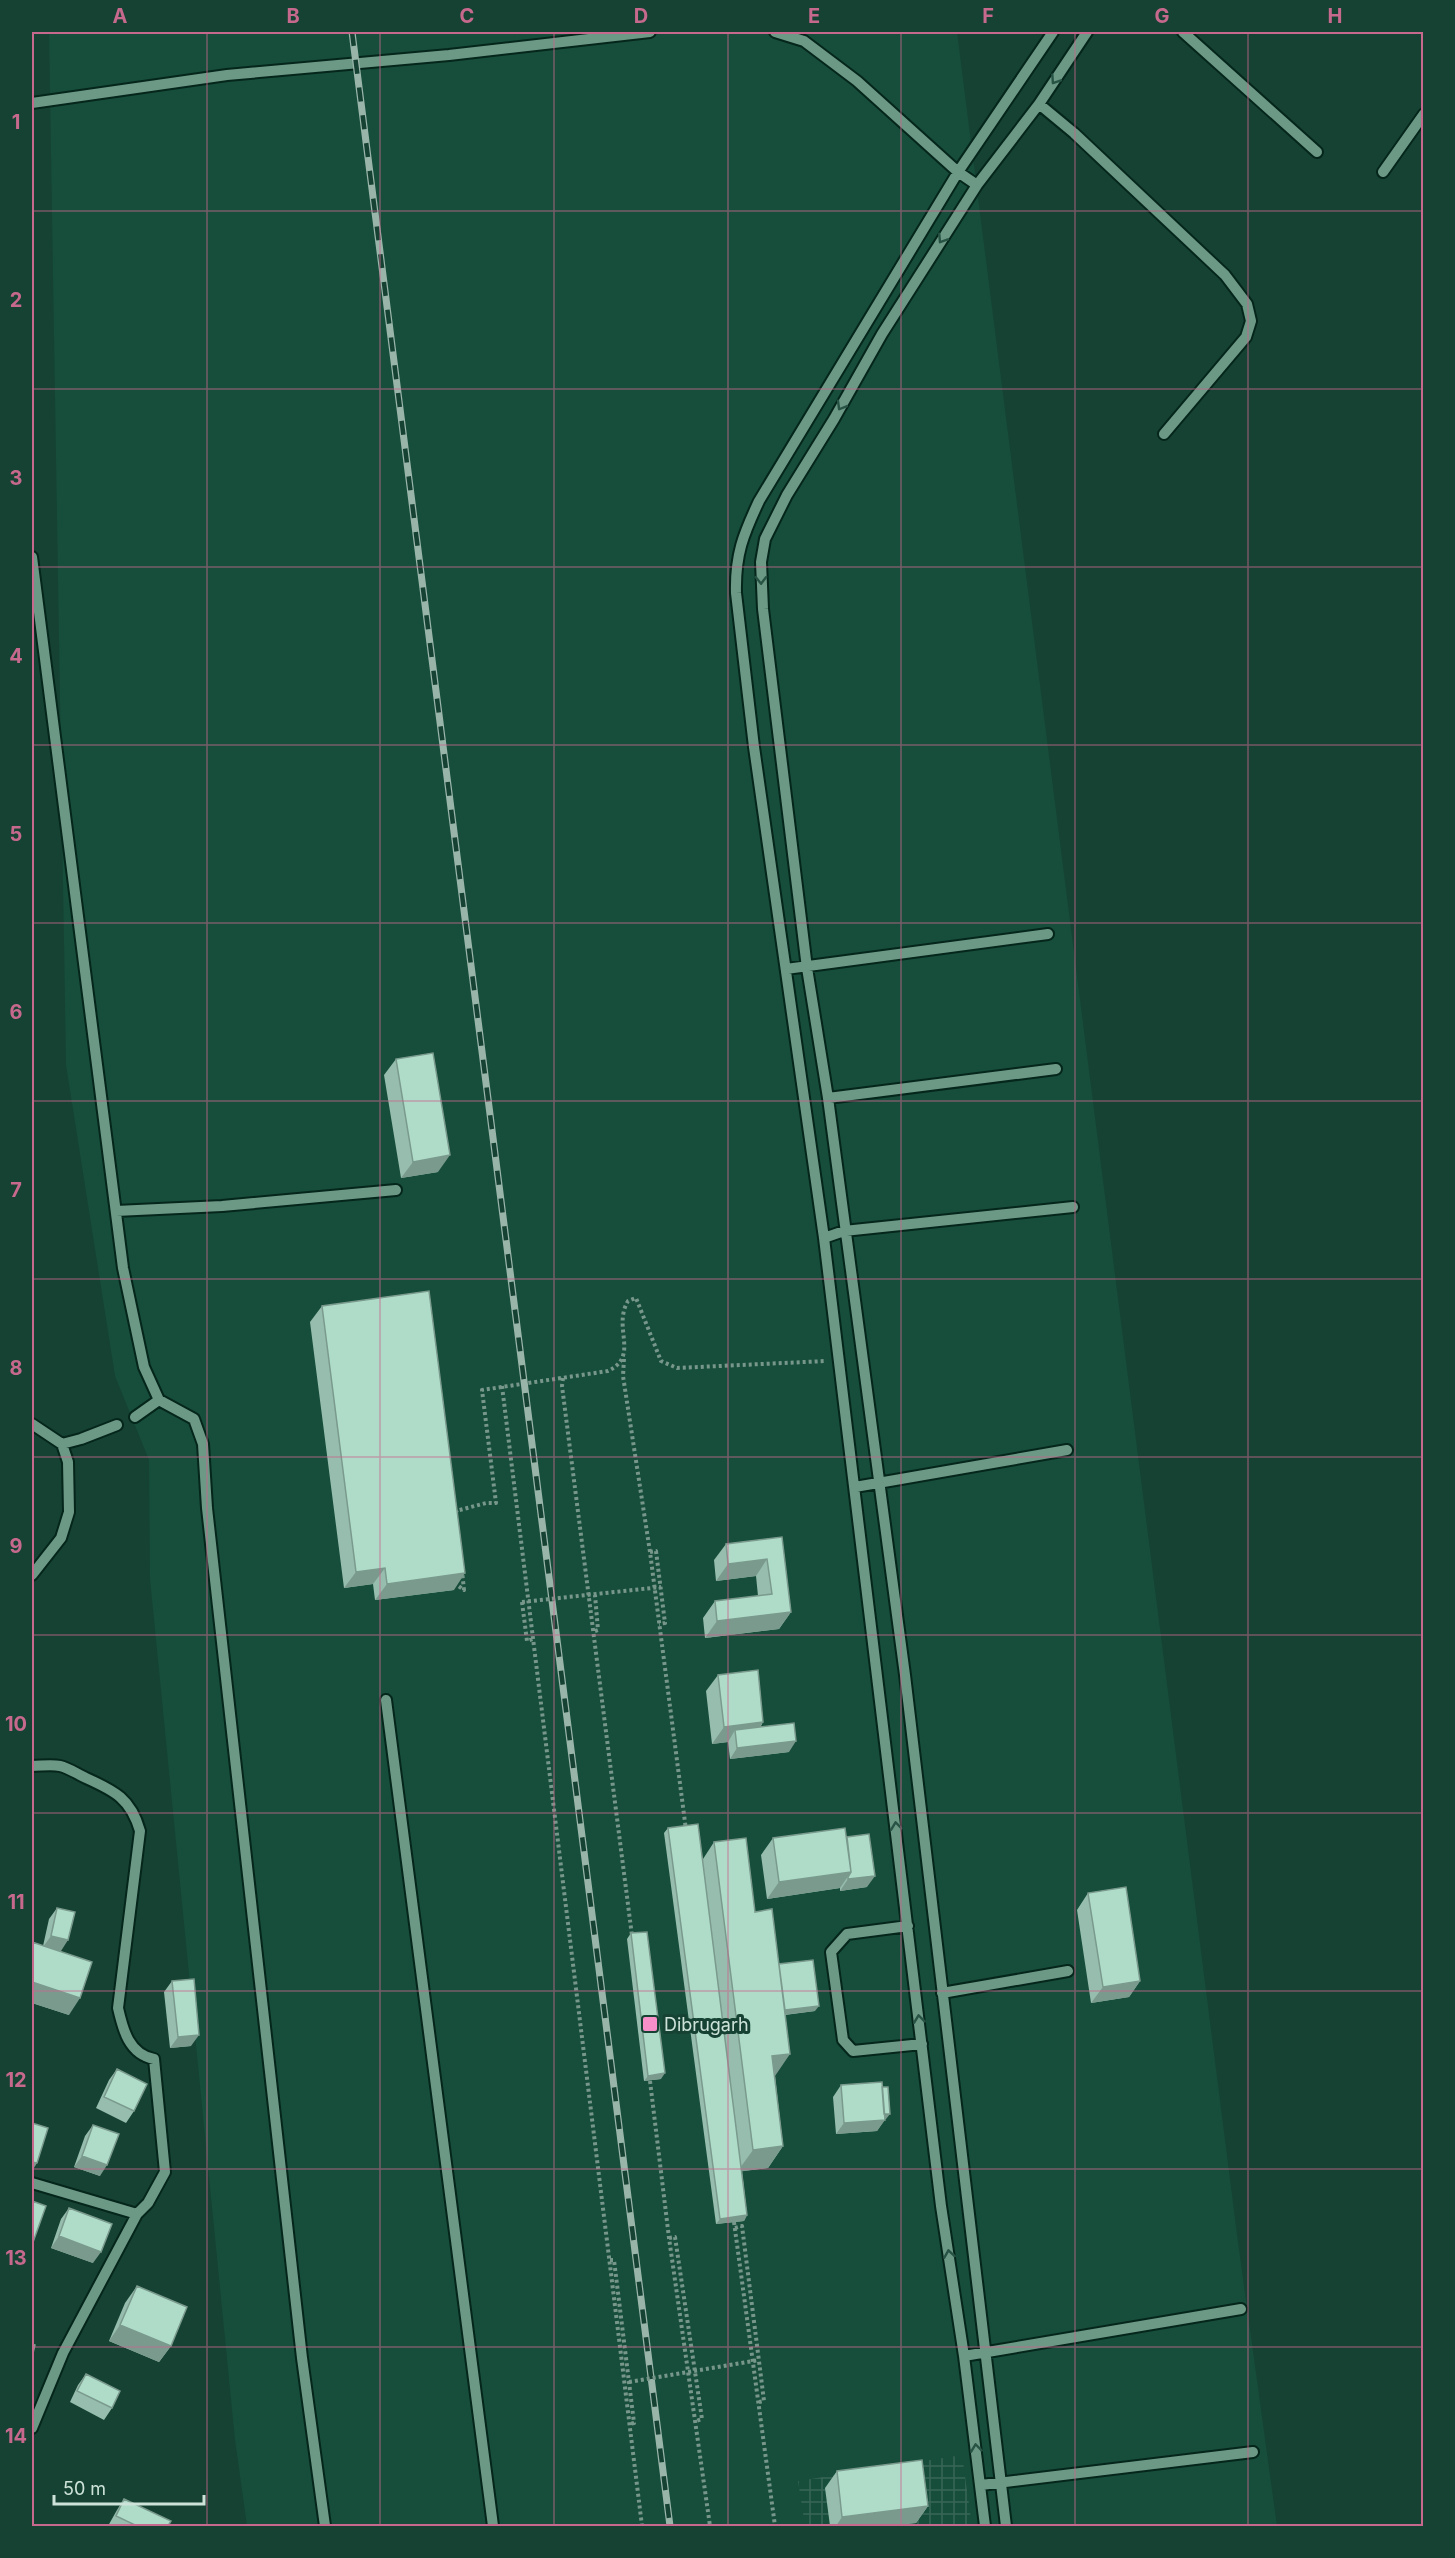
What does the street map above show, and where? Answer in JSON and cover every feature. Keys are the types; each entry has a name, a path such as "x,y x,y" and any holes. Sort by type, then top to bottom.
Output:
{"street":[{"path":"32,103 227,75 650,32"},
{"path":"775,32 804,41 857,81 958,172 977,185"},
{"path":"986,2526 964,2356 941,2206 824,1238 754,747 736,593 738,551 743,534 759,501 958,172 1053,32"},
{"path":"1006,2526 904,1675 828,1098 807,968 763,609 761,562 765,539 787,495 834,419 882,334 977,185 1039,104 1087,32"},
{"path":"1183,32 1317,152"},
{"path":"1039,104 1074,133 1225,275 1247,304 1251,321 1246,337 1164,434"},
{"path":"1383,172 1424,114"},
{"path":"32,557 123,1268 144,1367 159,1400 194,1419 203,1444 208,1520 302,2358 325,2526"},
{"path":"786,969 1048,934"},
{"path":"828,1098 1056,1069"},
{"path":"116,1211 222,1206 396,1190"},
{"path":"824,1238 844,1231 1073,1207"},
{"path":"135,1417 159,1400"},
{"path":"32,1424 62,1443 68,1462 69,1512 61,1538 32,1575"},
{"path":"62,1443 81,1439 117,1425"},
{"path":"855,1487 1067,1450"},
{"path":"386,1700 493,2526"},
{"path":"32,1766 58,1766 110,1789 122,1797 135,1814 140,1831 118,2008 122,2028 130,2043 138,2053 154,2059 165,2172 148,2203 137,2214 63,2353 32,2428"},
{"path":"908,1926 847,1934 831,1952 843,2040 853,2051 922,2044"},
{"path":"942,1992 1068,1971"},
{"path":"32,2183 137,2214"},
{"path":"964,2356 1241,2309"},
{"path":"981,2485 1252,2452"}],"path":[{"path":"686,1831 650,1552 623,1376 623,1310 628,1301 636,1298 661,1361 677,1368 839,1360"},
{"path":"458,1522 456,1511 486,1503 496,1503 482,1390 608,1371 618,1366 624,1358"},
{"path":"563,1378 562,1386 595,1631 632,1938"},
{"path":"502,1386 642,2526"},
{"path":"650,1552 656,1551 661,1587 665,1623 659,1624"},
{"path":"452,1581 464,1590 462,1568"},
{"path":"533,1639 527,1641 522,1602 661,1587"},
{"path":"595,1595 598,1630 595,1631"},
{"path":"650,2081 669,2238 710,2526"},
{"path":"734,2222 774,2526"},
{"path":"735,2228 742,2226 764,2401 759,2402"},
{"path":"669,2238 675,2237 702,2419 696,2421"},
{"path":"610,2260 614,2260 629,2382 634,2423 630,2424"},
{"path":"629,2382 759,2360"}],"shaded area":[{"path":"49,32 957,32 1238,2242 1277,2526 247,2526 235,2440 150,1579 149,1460 115,1376 66,1065"},
{"path":"962,2455 972,2526 805,2526 798,2481"}],"building":[{"path":"433,1053 450,1155 413,1162 396,1059"},
{"path":"429,1291 465,1573 387,1584 385,1568 356,1572 322,1306"},
{"path":"782,1537 791,1612 717,1621 715,1601 772,1594 767,1559 728,1564 726,1544"},
{"path":"758,1670 763,1722 724,1727 718,1675"},
{"path":"794,1723 796,1741 737,1748 735,1730"},
{"path":"698,1824 747,2215 720,2219 668,1828"},
{"path":"845,1828 851,1872 779,1882 773,1838"},
{"path":"869,1834 875,1876 848,1879 851,1872 847,1837"},
{"path":"746,1838 755,1912 772,1909 790,2054 772,2056 783,2146 753,2150 714,1842"},
{"path":"1126,1887 1140,1981 1103,1987 1088,1893"},
{"path":"57,1908 75,1912 68,1940 51,1936"},
{"path":"647,1932 665,2073 648,2076 631,1933"},
{"path":"32,1942 92,1962 80,1998 32,1982"},
{"path":"813,1960 819,2006 785,2010 779,1964"},
{"path":"194,1979 199,2035 178,2037 172,1981"},
{"path":"117,2069 147,2084 134,2111 104,2097"},
{"path":"882,2082 885,2120 844,2123 841,2085"},
{"path":"882,2087 888,2087 890,2114 884,2114"},
{"path":"32,2123 48,2128 37,2163 32,2162"},
{"path":"93,2125 119,2134 107,2165 82,2156"},
{"path":"32,2201 46,2206 32,2245"},
{"path":"69,2208 112,2224 101,2252 59,2236"},
{"path":"137,2286 187,2307 171,2346 120,2325"},
{"path":"86,2374 120,2391 112,2408 77,2391"},
{"path":"922,2460 928,2506 842,2517 837,2471"},
{"path":"124,2499 171,2521 168,2526 137,2526 116,2516"}],"railway":[{"path":"352,32 670,2526"}],"place":[{"name":"Dibrugarh","path":"650,2024"}]}
